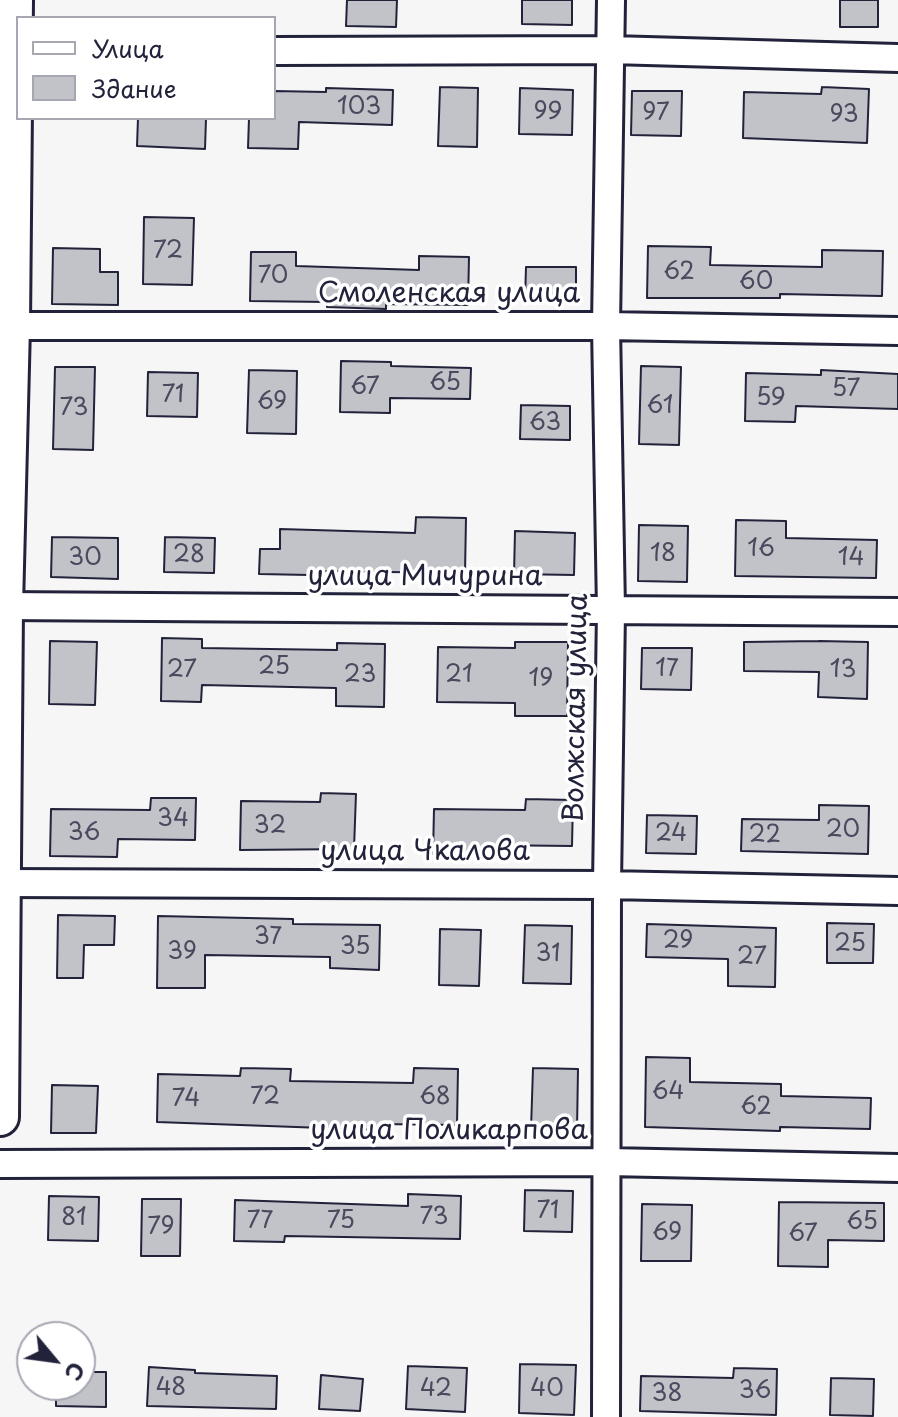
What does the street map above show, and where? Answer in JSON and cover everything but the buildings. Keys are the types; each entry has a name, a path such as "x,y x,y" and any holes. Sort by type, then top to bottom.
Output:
{"main road":[{"path":"0,1117 2,606 14,0"}],"street":[{"name":"Волжская улица","path":"606,1417 611,610 606,326 611,0"},
{"path":"276,51 611,50 898,58"},
{"name":"Смоленская улица","path":"6,326 606,326 898,331"},
{"name":"улица Мичурина","path":"2,606 898,612"},
{"name":"улица Чкалова","path":"2,883 607,885 898,891"},
{"name":"улица Поликарпова","path":"0,1164 608,1162 898,1168"}]}
